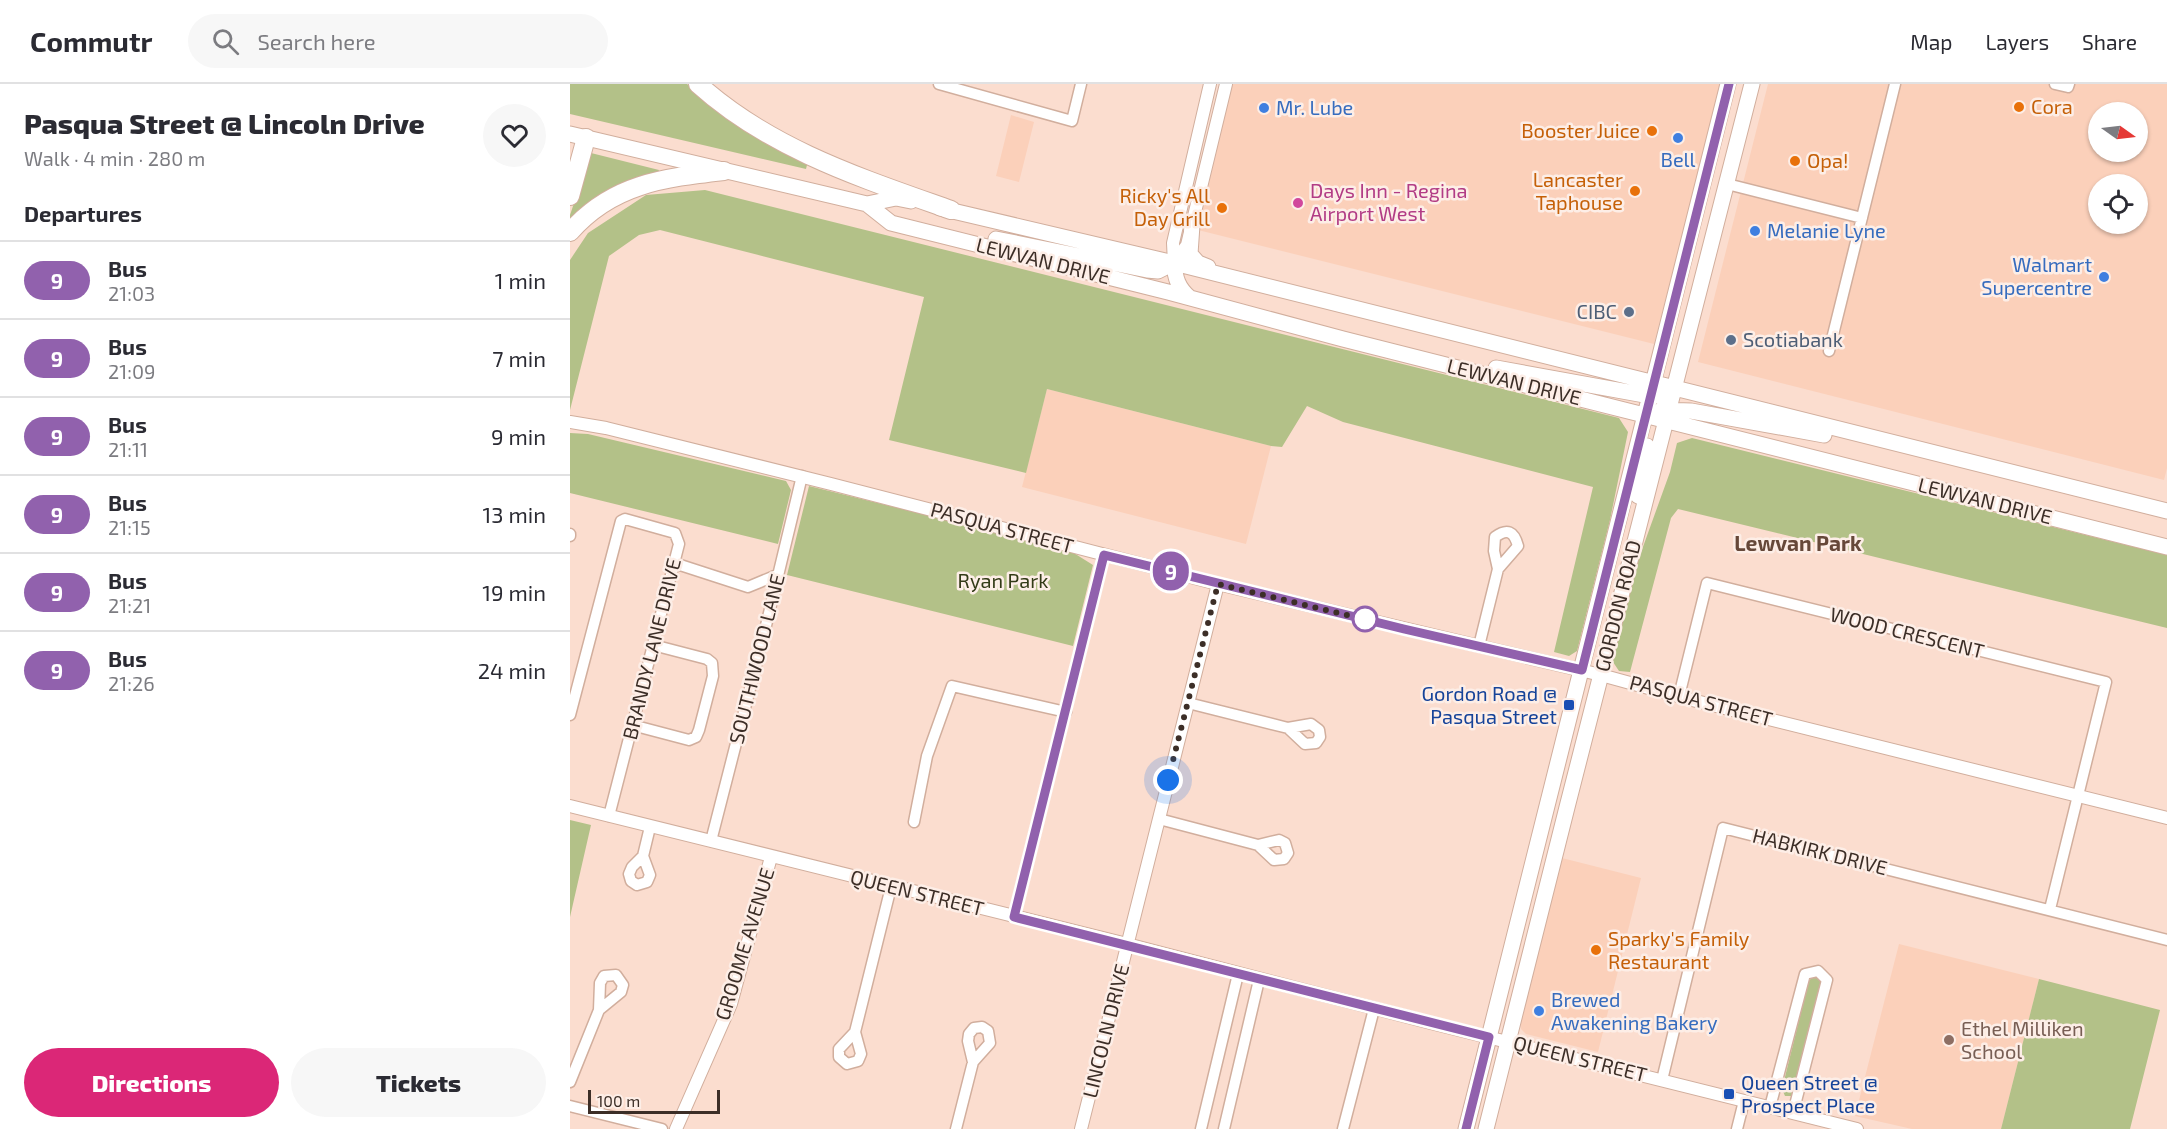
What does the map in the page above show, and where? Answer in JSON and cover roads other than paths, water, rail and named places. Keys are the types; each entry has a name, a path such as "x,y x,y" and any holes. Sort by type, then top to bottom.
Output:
{"highway":[{"path":"698,84 751,124 796,150 833,167 951,210"},
{"path":"570,196 578,136"},
{"path":"570,232 597,206 624,191 657,181 724,171"}],"main road":[{"name":"GORDON ROAD","path":"1486,1129 1628,567 1658,415 1654,392 1728,84"},
{"name":"GORDON ROAD","path":"1466,1129 1582,670 1658,415 1676,388 1752,84"},
{"name":"LEWVAN DRIVE","path":"578,136 867,204 896,198 1174,263 1277,288 1654,392"},
{"name":"LEWVAN DRIVE","path":"867,204 891,223 1343,339 1658,415 2167,547"},
{"path":"891,223 956,232 1147,270 1158,271 1174,263 1174,274 1181,290 1190,298"},
{"path":"1192,225 1191,254 1198,263 1277,288"},
{"path":"1343,339 1671,395 1676,388"},
{"name":"LEWVAN DRIVE","path":"1676,388 2167,511"},
{"path":"1658,415 1691,411 1962,461"}],"street":[{"path":"939,84 1072,121 1081,84"},
{"path":"1174,263 1173,243 1210,84"},
{"path":"1174,263 1187,245 1226,84"},
{"path":"1829,351 1895,84"},
{"path":"2055,84 2068,86"},
{"path":"1727,184 1862,218"},
{"name":"PASQUA STREET","path":"570,422 606,428 802,476 1218,584 1582,670 2167,818"},
{"name":"SOUTHWOOD LANE","path":"711,841 802,476"},
{"name":"BRANDY LANE DRIVE","path":"570,715 618,525 625,519 675,533 679,544 609,816"},
{"path":"1014,917 1104,555"},
{"path":"674,563 748,587 777,575"},
{"path":"1479,646 1498,569"},
{"name":"WOOD CRESCENT","path":"1679,696 1707,583 2106,682 2078,795"},
{"name":"LINCOLN DRIVE","path":"1081,1129 1218,584"},
{"path":"632,725 689,740 696,736 702,719 713,676 712,663 707,659 653,645"},
{"path":"914,822 927,756 952,686 1066,712"},
{"path":"1188,703 1288,729"},
{"path":"2050,909 2078,795"},
{"name":"QUEEN STREET","path":"570,806 1857,1129"},
{"path":"1159,819 1258,845"},
{"path":"644,856 651,826"},
{"name":"HABKIRK DRIVE","path":"1662,1080 1723,828 2167,940"},
{"name":"GROOME AVENUE","path":"676,1129 730,1004 771,857"},
{"path":"855,1032 891,887"},
{"path":"1770,1107 1805,974 1818,971 1827,980 1793,1113"},
{"path":"1201,1129 1238,974"},
{"path":"1224,1129 1259,980"},
{"path":"1343,1129 1374,1009"},
{"path":"570,1082 599,1010"},
{"path":"956,1129 974,1062"},
{"path":"1737,1129 1744,1101"},
{"path":"570,1106 662,1129"}],"place":[{"name":"Cora","path":"2019,107"},
{"name":"Mr. Lube","path":"1264,108"},
{"name":"Booster Juice","path":"1652,131"},
{"name":"Bell","path":"1678,138"},
{"name":"Opa!","path":"1795,161"},
{"name":"Lancaster Taphouse","path":"1635,191"},
{"name":"Days Inn - Regina Airport West","path":"1298,203"},
{"name":"Ricky's All Day Grill","path":"1222,208"},
{"name":"Melanie Lyne","path":"1755,231"},
{"name":"Walmart Supercentre","path":"2104,277"},
{"name":"CIBC","path":"1629,312"},
{"name":"Scotiabank","path":"1731,340"},
{"name":"Gordon Road @ Pasqua Street","path":"1569,705"},
{"name":"Sparky's Family Restaurant","path":"1596,950"},
{"name":"Brewed Awakening Bakery","path":"1539,1011"},
{"name":"Ethel Milliken School","path":"1949,1040"},
{"name":"Queen Street @ Prospect Place","path":"1729,1094"}],"district":[{"name":"Lewvan Park","path":"1798,544"}],"park label":[{"name":"Ryan Park","path":"1003,581"}]}
